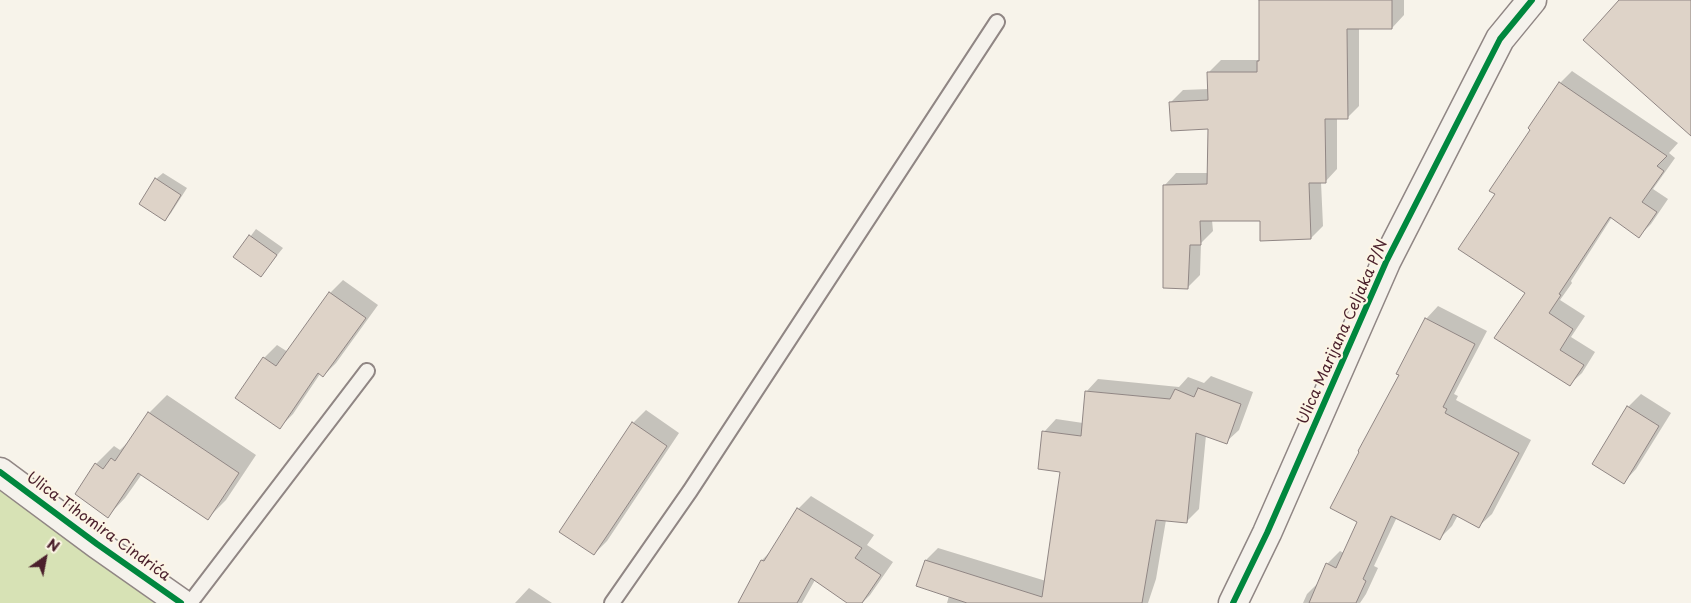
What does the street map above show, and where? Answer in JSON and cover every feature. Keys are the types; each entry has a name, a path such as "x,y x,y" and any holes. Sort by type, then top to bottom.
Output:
{"main road":[{"name":"Ulica Marijana Celjaka P/N","path":"1233,603 1267,533 1386,262 1500,39 1532,0"},
{"name":"Ulica Tihomira Cindrića","path":"0,472 181,603"}],"lane":[{"path":"612,603 690,491 997,22"},
{"path":"190,603 367,371"}],"green space":[{"path":"0,485 154,603 0,603"}],"building":[{"path":"1259,0 1392,0 1392,29 1347,29 1348,119 1325,119 1326,183 1309,183 1311,239 1260,241 1260,221 1200,221 1201,245 1190,245 1188,289 1163,288 1163,185 1207,184 1208,129 1171,131 1169,102 1208,100 1207,72 1257,72 1257,61 1259,61"},
{"path":"1619,0 1691,0 1691,136 1583,40"},
{"path":"1559,82 1667,156 1657,166 1664,171 1642,202 1657,212 1639,238 1610,217 1559,294 1561,295 1549,313 1573,329 1560,350 1584,365 1570,386 1494,338 1525,293 1458,249 1495,194 1489,191 1530,130 1528,128"},
{"path":"155,178 181,195 165,221 139,204"},
{"path":"249,235 277,255 261,277 233,257"},
{"path":"329,292 366,318 323,377 318,373 280,429 235,398 263,357 276,366"},
{"path":"1425,318 1475,344 1443,407 1447,409 1445,413 1519,453 1479,528 1453,514 1440,540 1391,516 1363,579 1366,581 1356,603 1309,603 1326,563 1336,568 1357,522 1330,508 1399,375 1396,374"},
{"path":"1198,388 1241,404 1227,444 1196,433 1187,523 1156,520 1142,603 967,603 916,586 925,560 1042,597 1060,472 1038,469 1042,431 1081,436 1085,391 1170,399 1175,389 1194,397"},
{"path":"1627,406 1659,426 1624,484 1592,464"},
{"path":"148,412 239,473 208,520 138,473 108,518 75,494 95,463 103,469 111,458 115,461"},
{"path":"632,422 667,446 594,555 559,532"},
{"path":"797,508 862,548 855,558 881,575 862,603 847,603 811,578 797,603 738,603 761,560 764,561"}],"cycle path":[{"path":"1233,603 1267,533 1386,262 1500,39 1532,0"},
{"path":"0,472 181,603"}]}
